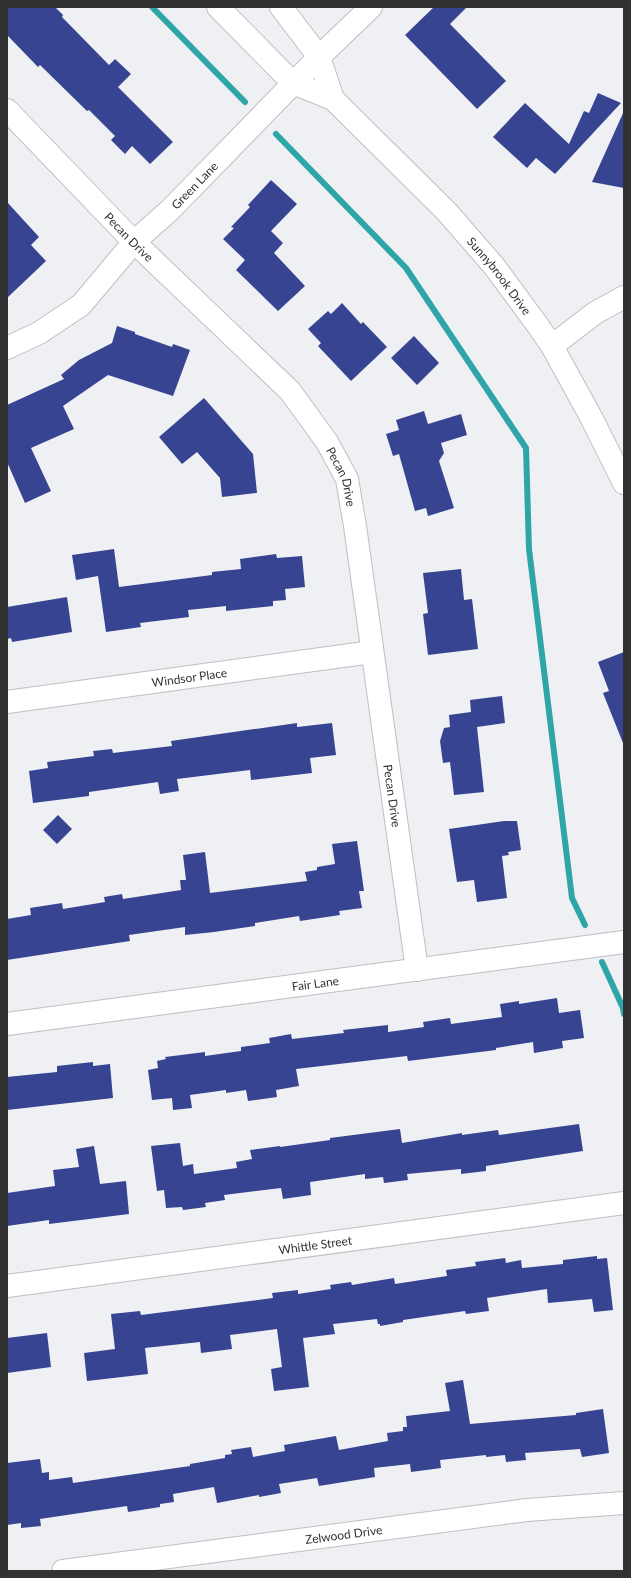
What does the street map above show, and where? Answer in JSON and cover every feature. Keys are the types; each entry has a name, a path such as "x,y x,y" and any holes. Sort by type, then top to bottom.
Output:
{"street":[{"name":"Sunnybrook Drive","path":"218,7 294,83 333,99 446,212 494,266 552,346 592,419 624,483"},
{"name":"Sunnybrook Drive","path":"281,7 319,57 333,99"},
{"name":"Green Lane","path":"7,348 39,333 81,305 134,242 170,210 256,124 319,57 371,7"},
{"name":"Pecan Drive","path":"7,110 134,242 290,391 327,442 347,479 418,970"},
{"path":"552,346 595,313 624,297"},
{"name":"Windsor Place","path":"7,702 372,652"},
{"name":"Fair Lane","path":"7,1024 624,942"},
{"name":"Whittle Street","path":"7,1286 624,1203"},
{"name":"Zelwood Drive","path":"63,1571 527,1510 624,1503"}],"building":[{"path":"7,7 55,7 63,15 62,17 109,65 115,59 131,74 118,87 173,142 150,164 132,146 125,154 111,140 115,136 40,65 38,67 7,35"},
{"path":"434,7 467,7 450,24 506,81 477,109 405,35"},
{"path":"598,93 621,103 555,174 536,158 527,168 493,137 525,103 569,144 584,111 589,113"},
{"path":"624,111 624,188 592,182"},
{"path":"271,180 297,204 271,231 283,243 274,253 305,286 278,311 236,270 245,260 223,239 234,228 231,227 250,207 248,205"},
{"path":"7,202 39,237 31,245 46,261 7,298"},
{"path":"342,303 361,324 363,322 387,347 351,381 318,346 321,343 308,329 328,311 331,314"},
{"path":"117,326 172,347 173,344 190,350 173,396 108,375 63,406 74,429 31,448 51,491 25,503 7,462 7,405 64,379 61,375 79,360 112,343"},
{"path":"414,336 439,363 417,385 391,358"},
{"path":"204,398 253,454 257,493 222,497 220,478 197,452 182,464 159,437"},
{"path":"424,411 428,424 461,414 467,435 441,443 444,453 439,461 454,508 428,516 426,508 415,511 399,454 393,456 386,434 399,430 396,420"},
{"path":"114,549 119,587 212,575 212,572 241,569 240,559 276,554 277,558 302,556 305,587 285,589 286,600 273,601 273,606 226,611 226,606 188,610 189,617 140,623 141,627 106,632 98,576 76,580 72,555"},
{"path":"461,569 464,600 472,599 478,649 428,655 423,614 428,613 423,573"},
{"path":"67,597 72,632 12,642 11,638 7,639 7,607"},
{"path":"624,652 623,743 603,693 609,691 598,662"},
{"path":"502,696 505,723 477,727 484,792 454,795 450,762 443,763 440,741 444,728 450,727 449,715 471,712 470,700"},
{"path":"297,723 297,727 332,723 336,755 310,758 312,773 251,780 250,770 177,779 179,791 160,794 158,782 89,792 89,796 33,803 29,771 48,768 47,762 94,756 93,751 112,749 113,753 172,746 171,741"},
{"path":"58,815 72,829 57,844 43,830"},
{"path":"504,821 517,821 521,850 508,852 509,855 502,856 507,898 477,902 474,880 457,882 449,829"},
{"path":"357,841 364,891 359,891 362,908 339,911 340,915 300,921 299,916 255,923 255,926 214,932 185,935 185,927 129,935 130,941 7,960 7,919 31,915 30,908 62,903 63,909 105,902 104,897 122,894 123,899 181,890 180,880 186,880 183,855 205,852 210,893 307,881 305,872 317,870 317,867 335,864 332,844"},
{"path":"557,998 559,1013 580,1010 584,1038 562,1041 563,1048 534,1053 533,1042 496,1048 496,1050 408,1061 407,1056 296,1069 299,1086 276,1090 277,1097 248,1101 246,1090 226,1093 226,1090 190,1095 192,1108 173,1110 172,1098 152,1100 148,1070 158,1068 157,1061 166,1059 165,1057 205,1052 205,1056 241,1051 241,1047 270,1043 269,1038 291,1034 292,1039 344,1033 343,1030 388,1025 388,1032 424,1027 423,1022 450,1018 451,1024 502,1017 500,1004 519,1001 519,1004"},
{"path":"93,1062 93,1066 110,1064 113,1098 7,1110 7,1077 57,1072 57,1066"},
{"path":"579,1124 583,1151 486,1166 486,1171 461,1174 461,1169 407,1174 408,1180 384,1183 383,1177 365,1179 365,1174 310,1182 311,1195 283,1199 281,1188 224,1195 225,1200 205,1203 206,1207 183,1210 182,1207 166,1208 164,1190 157,1191 151,1146 180,1143 183,1166 193,1164 194,1174 237,1168 236,1162 252,1159 250,1150 330,1140 330,1138 400,1129 402,1143 462,1133 462,1135 498,1130 499,1135"},
{"path":"94,1146 100,1184 126,1181 129,1214 49,1224 49,1220 7,1226 7,1193 55,1186 53,1170 79,1167 76,1149"},
{"path":"597,1256 597,1259 607,1258 613,1310 594,1312 592,1299 548,1303 547,1289 487,1298 489,1311 466,1314 465,1311 403,1320 403,1322 380,1326 377,1319 333,1324 335,1334 303,1338 309,1387 274,1391 271,1369 282,1367 277,1329 230,1335 232,1349 201,1353 200,1342 145,1348 148,1374 87,1381 84,1353 115,1349 111,1314 140,1311 141,1315 273,1298 272,1293 298,1290 298,1294 331,1289 330,1285 351,1282 352,1285 394,1278 395,1284 447,1276 446,1270 476,1266 475,1262 505,1258 506,1263 521,1260 522,1268 563,1264 563,1260"},
{"path":"47,1333 51,1367 7,1373 7,1338"},
{"path":"463,1380 470,1424 576,1415 576,1413 603,1409 609,1453 582,1457 580,1449 525,1453 526,1460 506,1462 505,1455 486,1457 486,1455 440,1460 441,1468 411,1472 410,1464 374,1468 375,1477 319,1486 317,1478 279,1484 281,1493 259,1497 259,1495 217,1503 214,1487 173,1494 174,1502 160,1504 160,1507 128,1512 127,1506 40,1519 41,1526 21,1528 21,1523 7,1525 7,1463 40,1459 42,1473 49,1472 49,1480 72,1477 73,1483 190,1466 190,1464 225,1458 225,1455 232,1454 231,1450 251,1447 253,1457 285,1451 284,1445 336,1436 339,1450 388,1441 387,1433 403,1431 403,1427 407,1427 406,1416 450,1411 445,1383"}],"waterway":[{"path":"152,7 245,102"},
{"path":"276,134 406,268 526,448 529,549 572,898 585,925"},
{"path":"602,962 623,1008 624,1014"}]}
